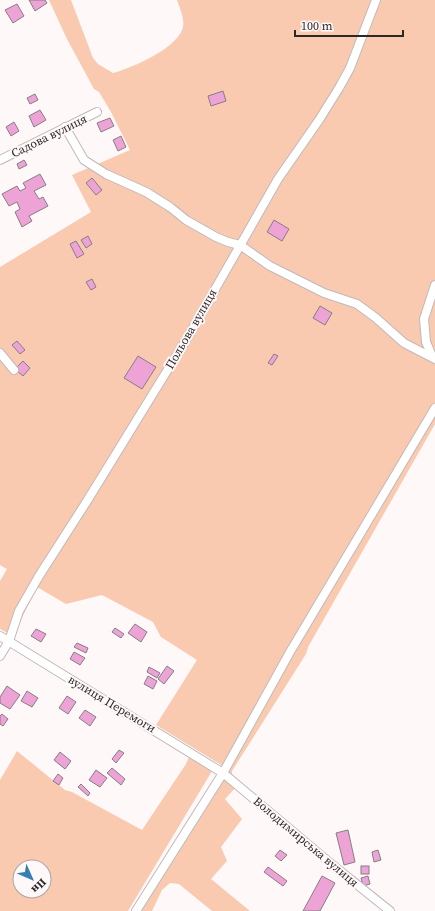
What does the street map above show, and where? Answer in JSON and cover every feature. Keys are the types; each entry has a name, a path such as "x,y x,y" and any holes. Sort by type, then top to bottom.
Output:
{"street":[{"name":"Польова вулиця","path":"0,656 9,641 19,611 32,588 88,501 186,340 278,179 319,120 343,81 356,54 376,0"},
{"name":"Садова вулиця","path":"0,160 97,112"},
{"path":"65,127 84,160 106,174 146,192 170,207 186,220 216,237 240,245 270,266 324,293 357,304 376,318 404,343 433,357"},
{"path":"433,357 426,342 424,319 435,285"},
{"path":"0,353 14,370"},
{"path":"136,911 223,773 290,652 435,408"},
{"name":"вулиця Перемоги","path":"0,636 223,773"},
{"name":"Володимирська вулиця","path":"223,773 390,911"}],"shaded area":[{"path":"49,0 71,0 93,58 98,64 113,73 131,67 152,57 162,51 178,37 182,30 183,23 177,0 435,0 435,424 308,647 306,654 232,771 232,775 308,841 396,911 385,911 236,787 225,799 242,819 221,847 227,861 211,879 250,911 212,911 179,884 170,883 162,890 152,911 138,911 223,766 156,725 197,660 161,637 153,622 102,595 66,604 37,587 13,636 0,629 0,581 7,569 0,565 0,267 91,212 72,175 130,150 111,112 99,92 94,89 67,39"},
{"path":"17,751 65,790 72,792 142,830 186,764 190,755 212,771 128,911 0,911 0,780"}],"building":[{"path":"29,0 45,0 47,3 35,11"},
{"path":"17,4 24,16 13,23 5,10"},
{"path":"223,91 226,101 211,106 208,96"},
{"path":"35,94 38,100 30,104 27,98"},
{"path":"40,110 46,120 34,127 29,116"},
{"path":"110,118 114,126 101,132 97,123"},
{"path":"14,122 19,131 11,136 6,127"},
{"path":"121,136 126,147 118,151 113,140"},
{"path":"24,160 27,165 19,169 17,164"},
{"path":"40,174 46,185 34,191 39,199 43,197 48,206 29,216 32,221 22,227 15,212 20,209 17,202 9,206 2,194 17,186 20,191 26,188 23,183"},
{"path":"92,178 102,190 96,195 86,183"},
{"path":"274,220 289,229 282,241 267,232"},
{"path":"88,236 92,244 86,248 81,240"},
{"path":"76,241 84,254 77,258 70,244"},
{"path":"92,279 96,287 91,290 86,282"},
{"path":"320,306 332,313 325,325 313,318"},
{"path":"17,341 25,350 20,354 12,345"},
{"path":"274,354 278,356 272,365 268,363"},
{"path":"138,356 156,367 142,389 124,378"},
{"path":"23,361 30,368 23,376 15,369"},
{"path":"135,624 147,632 141,642 128,633"},
{"path":"115,628 124,634 121,638 112,632"},
{"path":"36,629 46,634 41,642 31,636"},
{"path":"77,643 88,648 86,653 74,647"},
{"path":"74,652 85,658 80,665 70,659"},
{"path":"167,666 174,671 164,684 158,679"},
{"path":"149,667 160,673 157,678 147,672"},
{"path":"148,676 157,681 153,689 144,684"},
{"path":"7,686 20,695 10,709 0,703 0,697"},
{"path":"27,691 38,698 32,707 21,701"},
{"path":"67,696 76,702 68,714 59,708"},
{"path":"85,710 96,717 90,726 79,718"},
{"path":"2,714 8,719 3,726 0,724 0,716"},
{"path":"119,750 124,753 116,763 112,759"},
{"path":"60,752 71,761 65,769 54,760"},
{"path":"112,768 125,779 121,785 107,773"},
{"path":"96,770 107,778 100,787 89,780"},
{"path":"58,774 63,778 59,785 53,781"},
{"path":"81,784 90,793 88,796 78,787"},
{"path":"348,830 355,862 344,865 336,833"},
{"path":"280,850 287,855 281,861 275,856"},
{"path":"378,850 381,860 374,862 372,852"},
{"path":"361,866 369,866 369,874 361,874"},
{"path":"268,867 287,881 283,886 264,872"},
{"path":"322,876 335,883 320,911 303,911"},
{"path":"368,876 370,884 363,886 361,878"}]}
